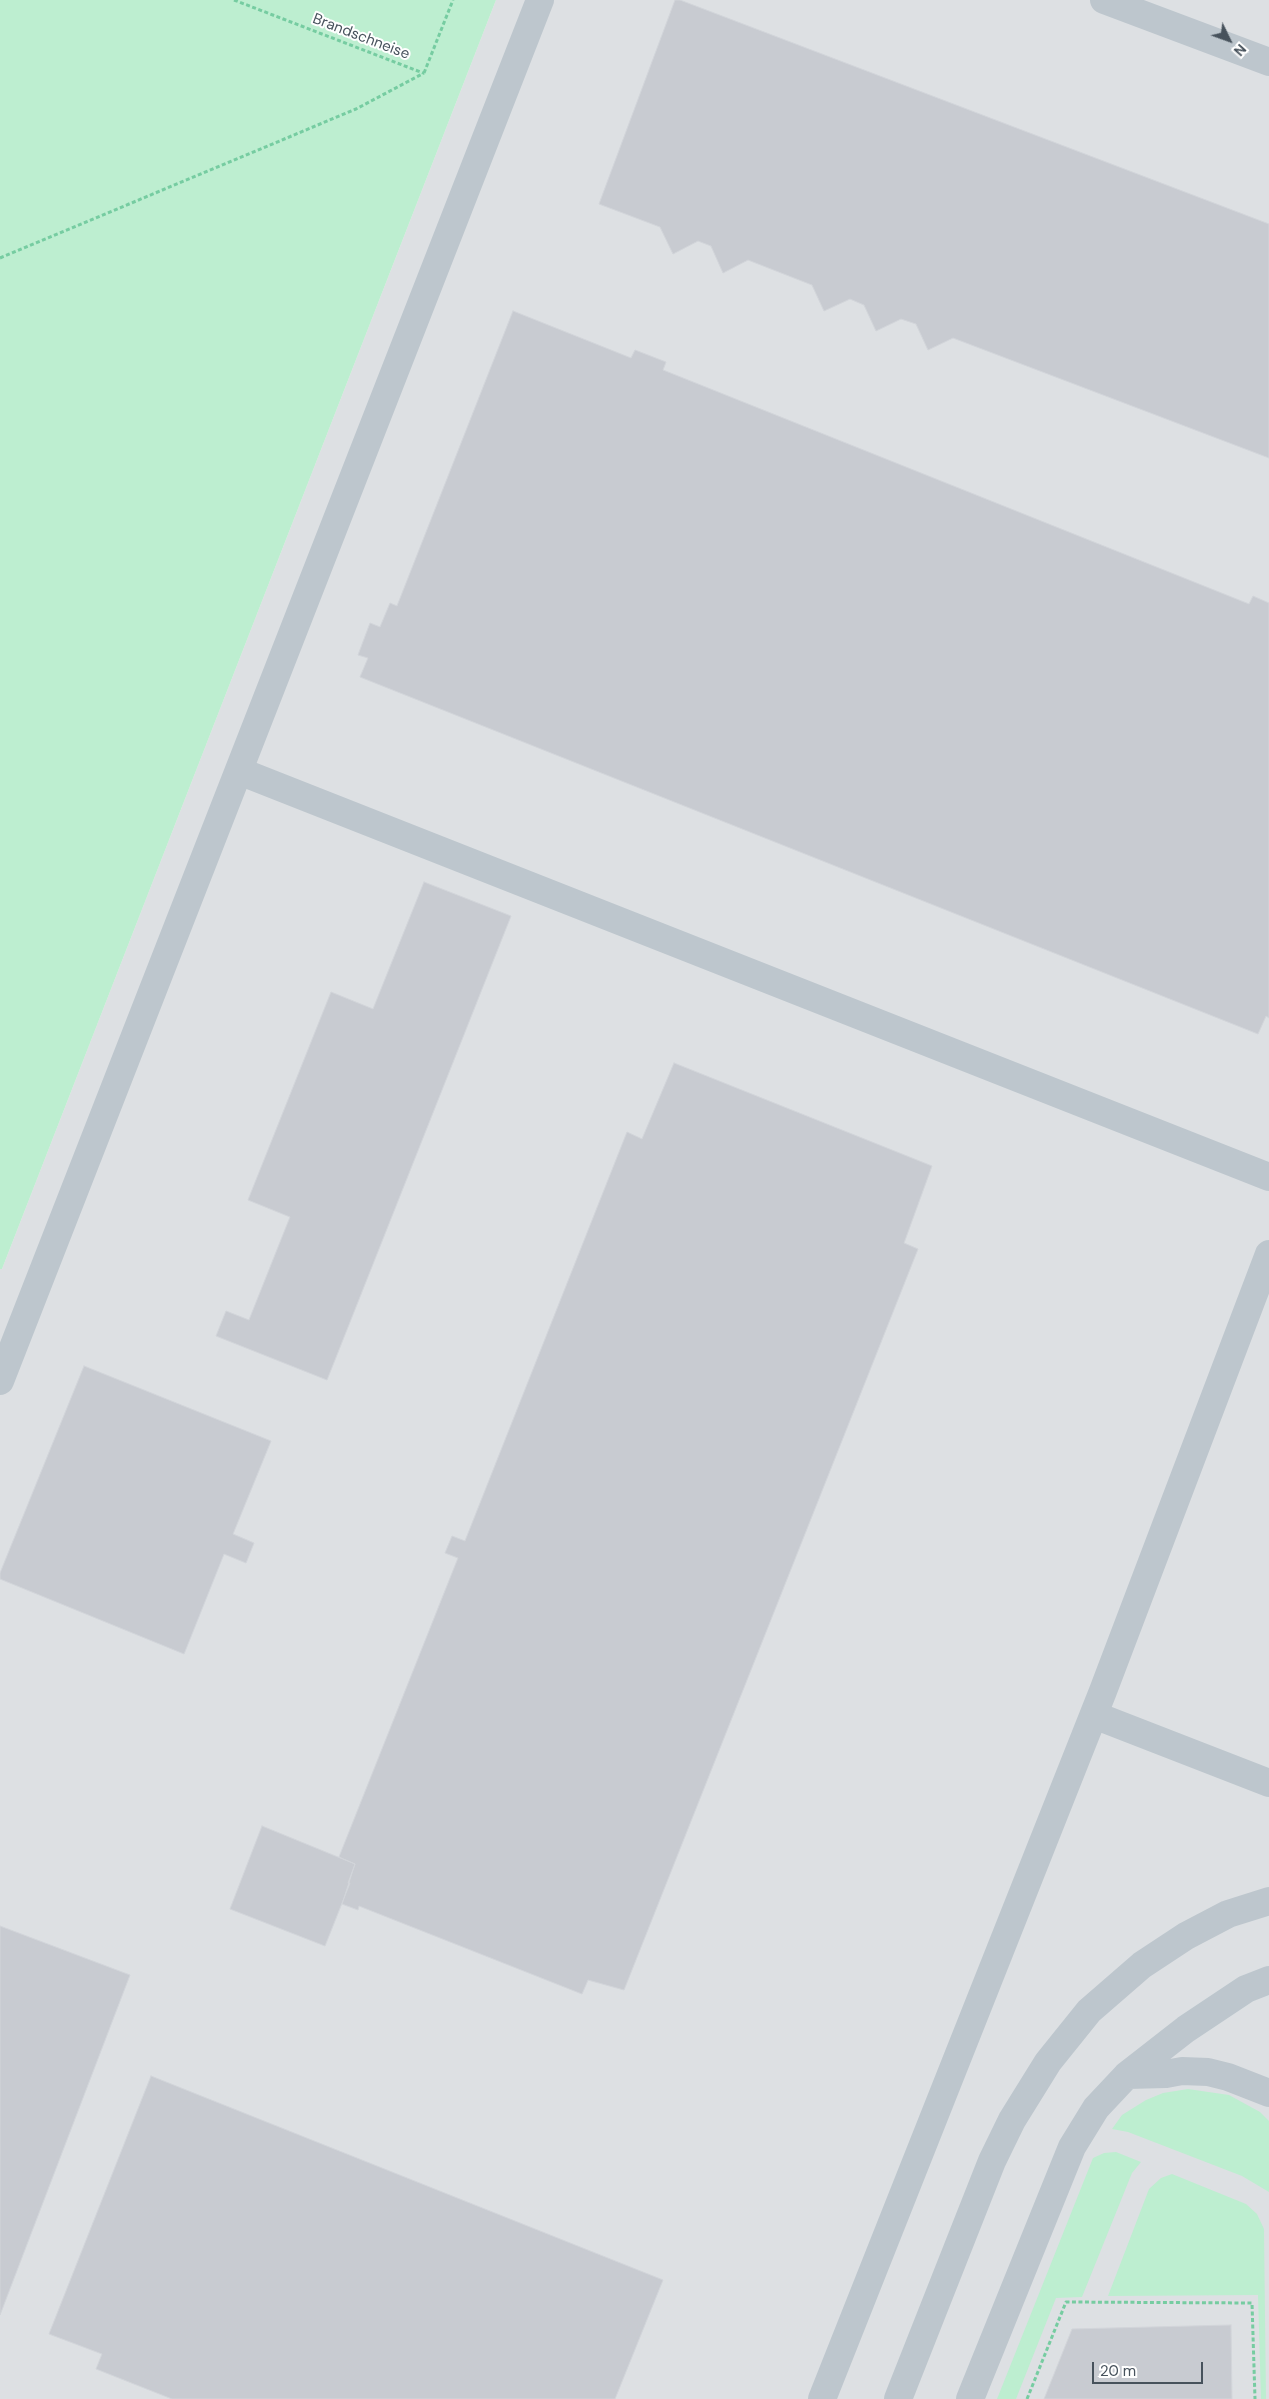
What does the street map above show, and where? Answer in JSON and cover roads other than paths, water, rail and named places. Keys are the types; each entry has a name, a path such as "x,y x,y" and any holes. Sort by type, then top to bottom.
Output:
{"lane":[{"path":"0,1380 540,0"},
{"path":"1104,0 1269,62"},
{"path":"239,771 1269,1177"},
{"path":"822,2399 1094,1715 1269,1254"},
{"path":"1094,1715 1269,1783"},
{"path":"898,2399 992,2161 1012,2120 1048,2062 1089,2012 1142,1965 1186,1936 1228,1914 1269,1901"},
{"path":"970,2399 1072,2147 1096,2108 1126,2075 1186,2028 1246,1988 1269,1980"},
{"path":"1126,2075 1166,2074 1182,2071 1208,2072 1228,2077 1269,2094"}]}
